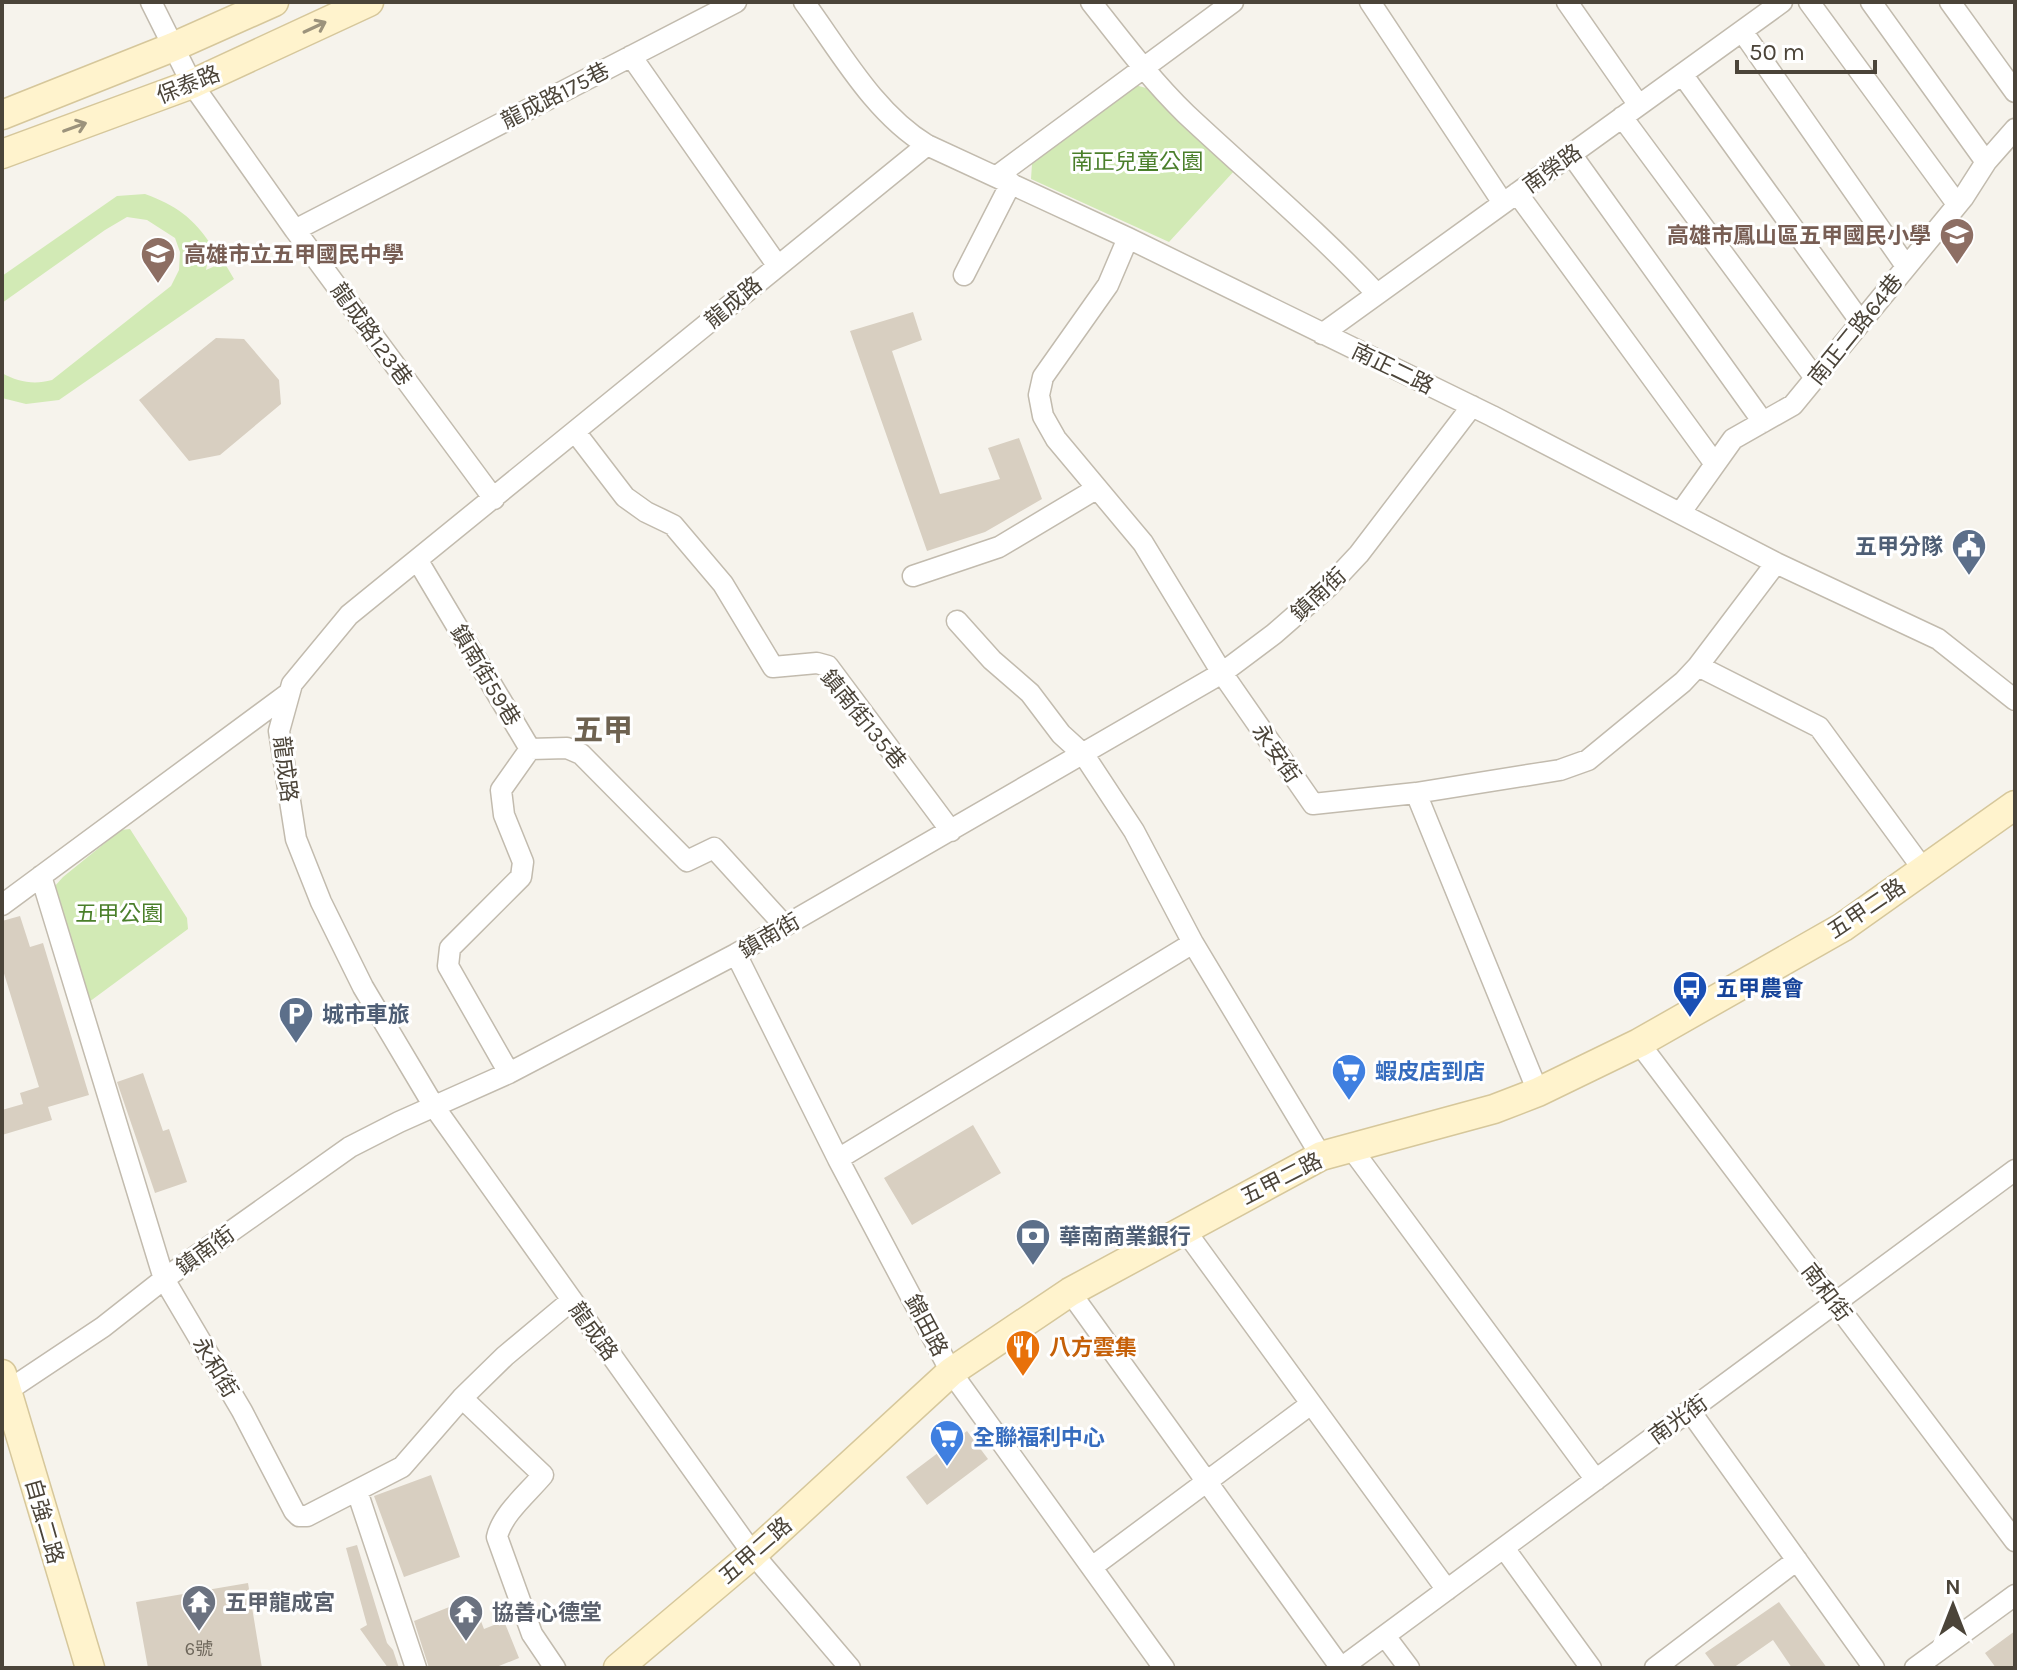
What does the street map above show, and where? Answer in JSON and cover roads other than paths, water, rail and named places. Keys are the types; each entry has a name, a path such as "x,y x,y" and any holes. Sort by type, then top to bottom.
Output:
{"main road":[{"name":"保泰路","path":"2,115 173,47 274,2"},
{"name":"保泰路","path":"2,154 192,84 369,2"},
{"name":"五甲二路","path":"618,1668 753,1554 951,1372 1070,1292 1321,1156 1494,1109 1538,1092 1639,1043 1843,927 2015,805"},
{"name":"自強二路","path":"4,1382 90,1668"}],"street":[{"name":"龍成路123巷","path":"151,2 192,84 295,230 494,499"},
{"path":"631,56 736,2"},
{"name":"南正二路","path":"804,2 885,112 905,131 927,145 1128,238 1472,406 1776,563 1938,639 2015,700"},
{"path":"1091,2 1184,112 1329,242 1377,294"},
{"path":"964,275 1004,180 1144,68 1233,2"},
{"path":"1370,2 1510,198 1715,464"},
{"path":"1567,2 1630,110 1815,378"},
{"path":"1809,2 1957,204"},
{"path":"1871,2 1986,162"},
{"path":"1950,2 2015,92"},
{"name":"南榮路","path":"1322,334 1779,3"},
{"path":"1742,31 1906,266"},
{"name":"龍成路175巷","path":"295,230 631,56 777,265"},
{"path":"1682,74 1860,321"},
{"name":"南正二路64巷","path":"1681,512 1733,439 1793,405 2015,129"},
{"name":"龍成路","path":"850,1668 753,1554 435,1108 363,987 321,902 296,839 279,731 292,684 349,615 927,145"},
{"path":"1571,154 1763,422"},
{"name":"永安街","path":"1128,238 1108,285 1043,377 1039,395 1043,416 1056,439 1143,543 1222,673 1313,804 1416,793 1574,767 1588,760 1683,682 1776,563"},
{"name":"鎮南街","path":"4,1382 103,1327 164,1279 350,1147 509,1073 736,954 1222,673 1307,605 1359,554 1472,406"},
{"name":"鎮南街135巷","path":"576,433 625,497 673,525 723,584 773,667 817,663 828,666 951,831"},
{"path":"913,576 999,547 1096,489"},
{"name":"鎮南街59巷","path":"418,561 530,749 501,790 504,815 523,862 521,877 450,948 448,966 509,1073"},
{"path":"957,621 992,660 1030,693 1061,734 1084,755 1134,831 1193,943 1321,1156"},
{"path":"1698,666 1819,727 1923,869"},
{"path":"2,905 289,693"},
{"path":"530,749 567,748 581,754 687,861 714,848 785,926"},
{"path":"1416,793 1538,1092"},
{"name":"永和街","path":"41,876 164,1279 242,1411 299,1516 307,1516 402,1467 462,1398 505,1356 572,1300"},
{"path":"838,1159 1193,943"},
{"name":"錦田路","path":"736,954 838,1159 951,1372 1164,1668"},
{"name":"南和街","path":"1639,1043 2015,1541"},
{"path":"1351,1148 1596,1480"},
{"name":"南光街","path":"1341,1668 2015,1170"},
{"path":"1184,1229 1447,1590"},
{"path":"1070,1292 1341,1668"},
{"path":"462,1398 543,1475 505,1519 497,1537 532,1634 555,1668"},
{"path":"1092,1567 1311,1404"},
{"path":"1690,1411 1874,1668"},
{"path":"357,1491 416,1668"},
{"path":"1504,1548 1591,1668"},
{"path":"1655,1668 1797,1560"},
{"path":"1915,1668 2015,1595"},
{"path":"1385,1636 1409,1668"}],"place":[{"name":"高雄市鳳山區五甲國民小學","path":"1957,266"},
{"name":"高雄市立五甲國民中學","path":"158,285"},
{"name":"五甲分隊","path":"1969,577"},
{"name":"五甲農會","path":"1690,1019"},
{"name":"城市車旅","path":"296,1045"},
{"name":"蝦皮店到店","path":"1349,1102"},
{"name":"華南商業銀行","path":"1033,1267"},
{"name":"八方雲集","path":"1023,1378"},
{"name":"全聯福利中心","path":"947,1468"},
{"name":"五甲龍成宮","path":"199,1633"},
{"name":"協善心德堂","path":"466,1643"}],"district":[{"name":"五甲","path":"603,730"}],"park label":[{"name":"南正兒童公園","path":"1137,161"},
{"name":"五甲公園","path":"119,913"}]}
